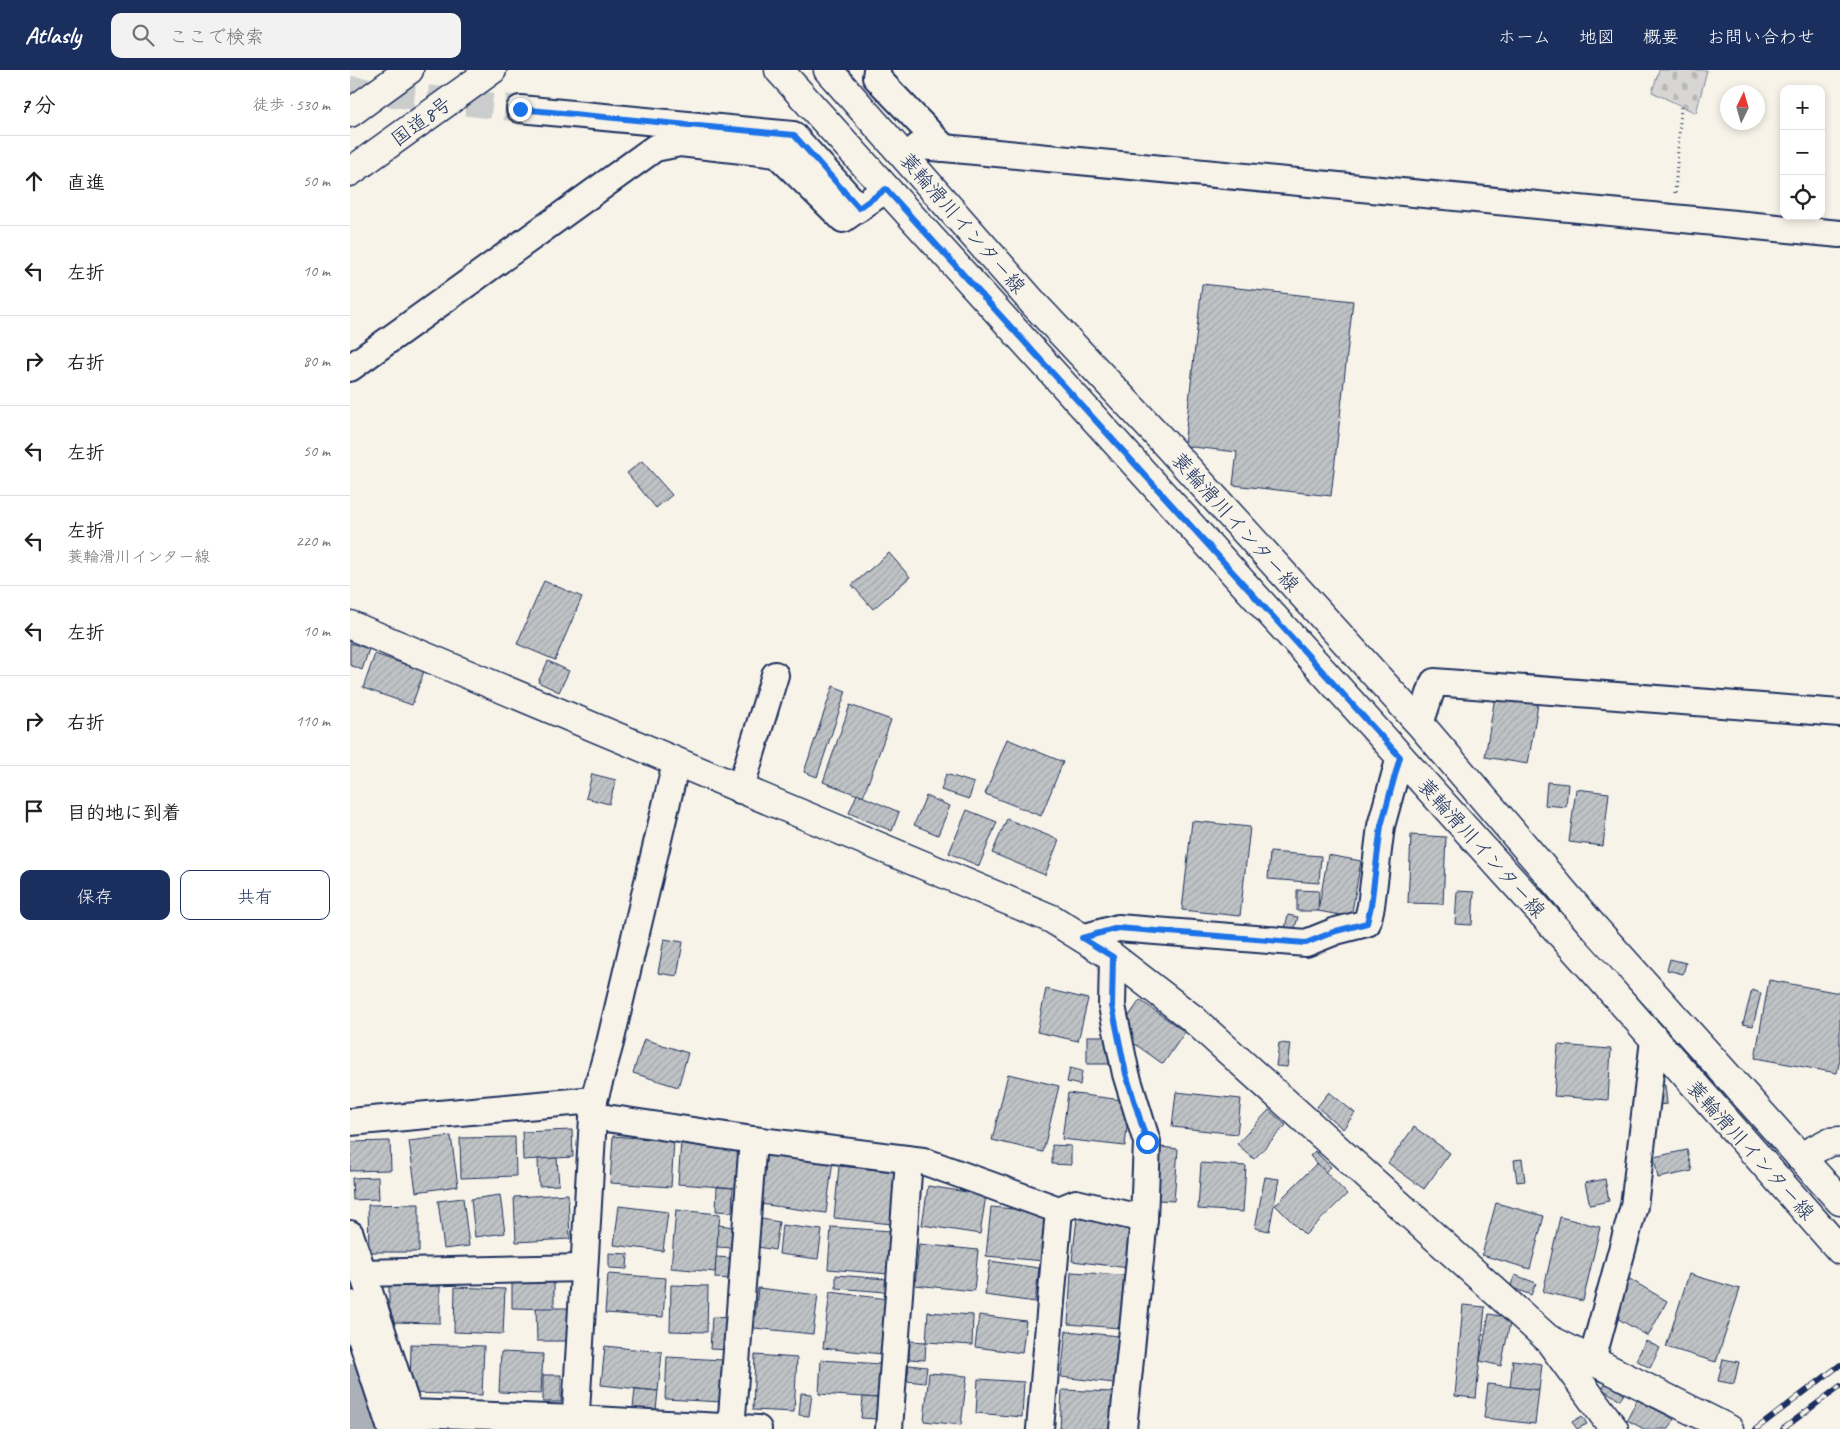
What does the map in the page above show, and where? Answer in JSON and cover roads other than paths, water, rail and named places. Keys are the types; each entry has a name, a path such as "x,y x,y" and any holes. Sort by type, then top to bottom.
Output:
{"main road":[{"path":"350,113 409,70"},
{"name":"国道8号","path":"350,172 492,70"},
{"name":"蓑輪滑川インター線","path":"779,70 1400,757 1840,1250"},
{"name":"蓑輪滑川インター線","path":"828,70 1036,306 1162,440 1420,724 1592,925 1840,1202"},
{"path":"350,625 740,790 1052,919 1113,957 1192,1018 1547,1338 1612,1428"},
{"path":"1800,1157 1828,1142 1840,1141"},
{"path":"1547,1338 1729,1429"}],"street":[{"path":"876,70 876,77 944,148"},
{"path":"520,109 794,135 859,208"},
{"path":"350,368 655,148 680,144 777,154 843,219 886,189"},
{"path":"906,157 919,146 944,148 1840,234"},
{"path":"740,790 775,675"},
{"path":"1420,724 1434,682 1840,713"},
{"path":"1082,938 1118,928 1306,943 1336,931 1367,923 1371,906 1381,826 1400,757"},
{"path":"575,1424 594,1108 676,763"},
{"path":"1113,957 1112,1006 1126,1074 1147,1142 1144,1219 1123,1429"},
{"path":"1592,1360 1634,1206 1654,1040"},
{"path":"350,1122 594,1108 754,1140 923,1161 1060,1210 1076,1203 1144,1219"},
{"path":"731,1428 754,1140"},
{"path":"889,1429 909,1160"},
{"path":"1040,1429 1060,1210"},
{"path":"350,1234 405,1424"},
{"path":"362,1273 584,1268"},
{"path":"350,1304 405,1424"},
{"path":"405,1424 575,1424 758,1429"}],"waterway":[{"path":"350,1384 364,1429"}],"tunnel":[{"path":"350,89 520,109"}],"railway":[{"path":"1756,1429 1840,1365"},
{"path":"1783,1429 1840,1386"}]}
